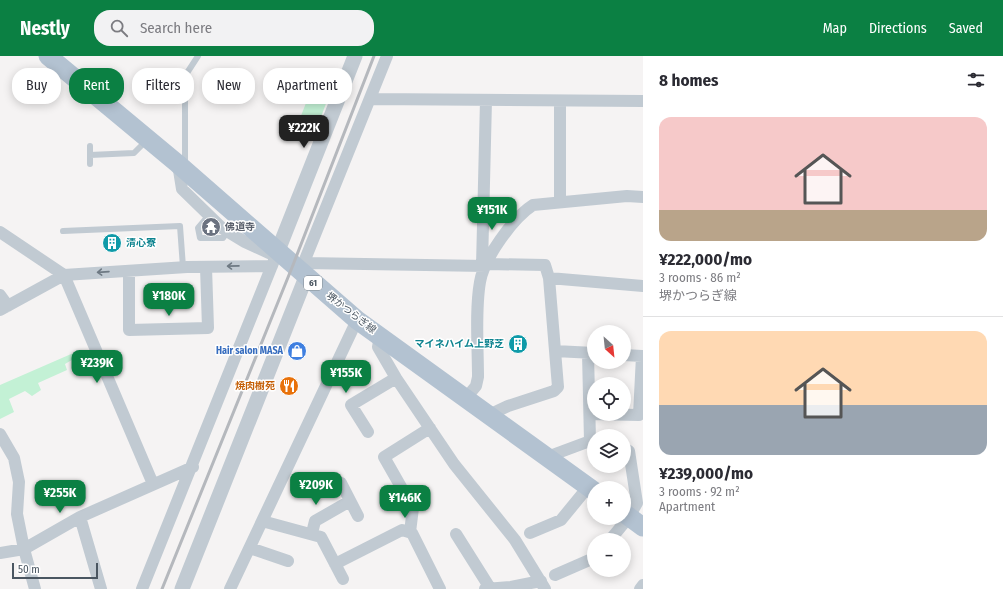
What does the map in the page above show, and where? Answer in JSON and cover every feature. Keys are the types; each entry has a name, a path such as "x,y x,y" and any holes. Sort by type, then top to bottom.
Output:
{"main road":[{"name":"堺かつらぎ線","path":"48,56 182,168 275,259 303,271 357,320 587,486"}],"street":[{"path":"142,589 193,466 355,56"},
{"path":"182,589 303,271 387,56"},
{"path":"370,100 643,101"},
{"path":"485,265 486,100"},
{"path":"560,101 560,202"},
{"path":"182,168 182,189 227,232 270,252 275,259"},
{"path":"466,398 476,386 478,377 480,280 485,265 503,236 524,210 532,205 627,196 643,197"},
{"path":"0,232 64,275 153,484"},
{"path":"0,295 4,308 64,275 183,267 206,267 275,259"},
{"path":"303,271 485,265 545,265 549,278 558,387 554,391 508,406 489,415"},
{"path":"129,271 129,330 208,328 206,267"},
{"path":"549,278 643,286"},
{"path":"230,589 357,320"},
{"path":"380,336 378,347 396,378 454,464 486,501 515,540 543,585 487,589 456,534"},
{"path":"555,351 587,353"},
{"path":"631,355 642,356 639,415 631,415"},
{"path":"368,432 351,405 396,378"},
{"path":"547,457 590,441 590,421"},
{"path":"410,532 413,508 384,457 430,428"},
{"path":"0,434 14,458 19,482 17,514 24,549 35,589"},
{"path":"617,533 632,519 637,503 631,458"},
{"path":"0,553 24,549 80,517 193,466"},
{"path":"341,483 358,516"},
{"path":"530,534 561,520 587,493"},
{"path":"312,533 315,521 350,501"},
{"path":"80,517 101,589"},
{"path":"262,521 312,533 321,537 343,579"},
{"path":"336,564 402,530 412,533 440,589"},
{"path":"250,548 288,561"},
{"path":"555,575 587,561"},
{"path":"640,589 643,585"}],"lane":[{"path":"182,168 185,76 198,56"},
{"path":"90,155 134,153 148,139"},
{"path":"90,146 90,164"},
{"path":"209,215 198,228 200,238 223,238 227,232"},
{"path":"63,231 180,226 183,267"}],"green space":[{"path":"306,104 326,104 315,133 297,126"},
{"path":"78,351 82,354 65,364 67,370 38,383 41,390 32,396 25,391 9,399 14,412 0,419 0,385"}],"railway":[{"path":"162,589 293,265 374,56"}],"place":[{"name":"佛道寺","path":"211,227"},
{"name":"清心寮","path":"112,243"},
{"name":"マイネハイム上野芝","path":"518,344"},
{"name":"Hair salon MASA","path":"297,351"},
{"name":"焼肉樹苑","path":"289,386"}]}
